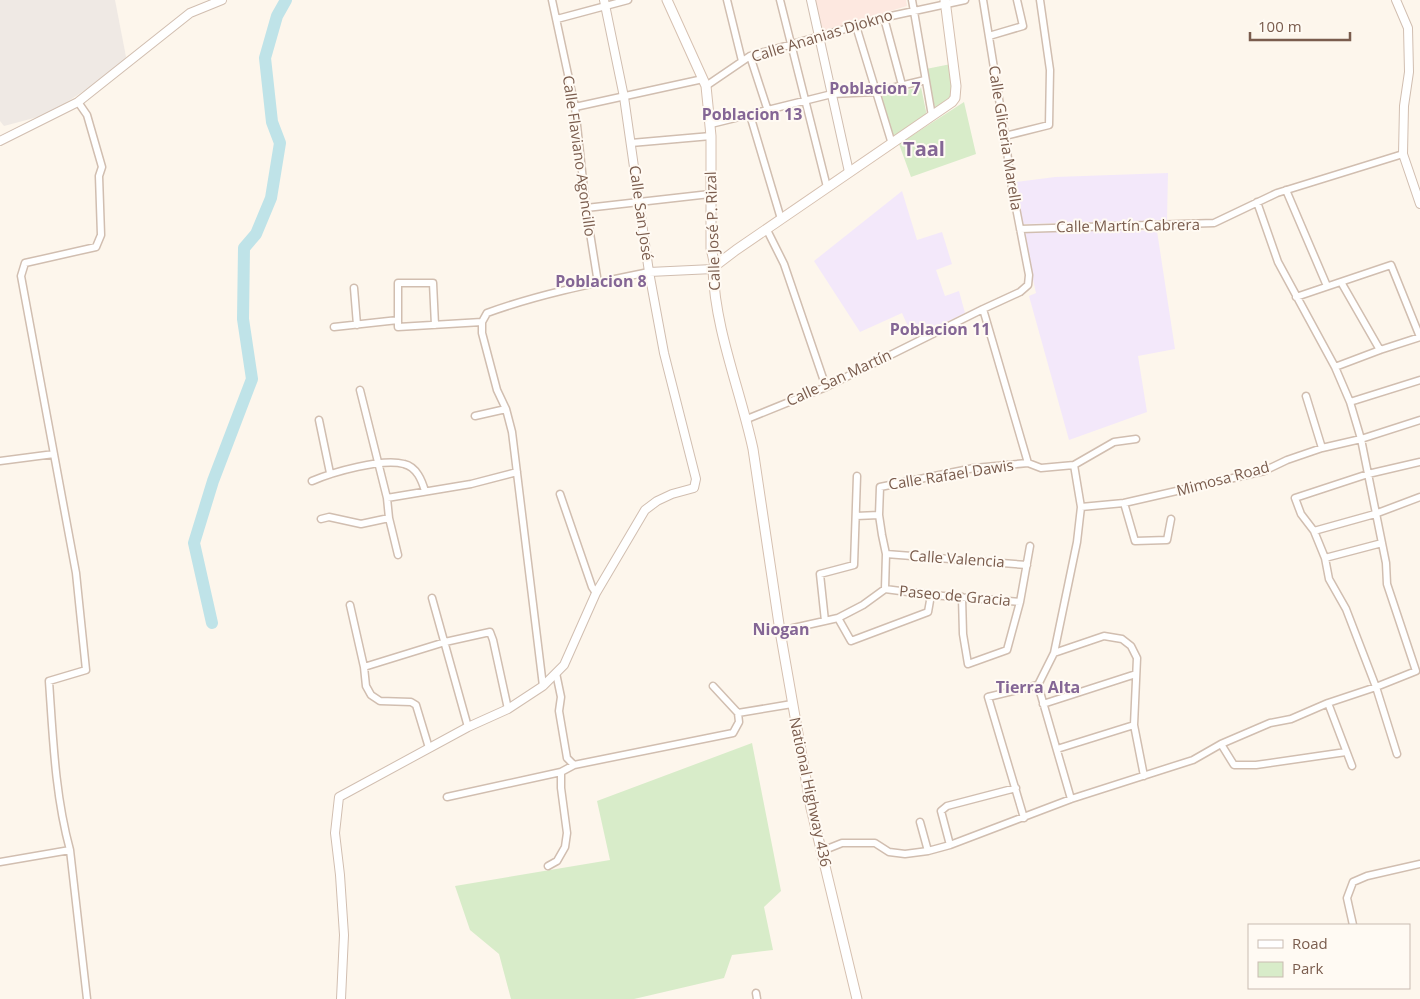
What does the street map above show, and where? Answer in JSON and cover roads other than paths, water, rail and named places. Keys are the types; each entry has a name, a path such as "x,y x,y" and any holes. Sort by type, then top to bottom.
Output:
{"main road":[{"name":"Calle José P. Rizal","path":"667,0 705,83 711,124 711,248 715,296 720,323 747,420 758,477 773,584"},
{"path":"714,268 781,219 952,102 956,92 946,2"},
{"name":"National Highway 436","path":"773,584 811,808 856,999"}],"street":[{"path":"0,140 78,102 190,13 222,0"},
{"name":"Calle Flaviano Agoncillo","path":"552,0 575,107 586,208 598,282"},
{"path":"557,19 604,3 628,0"},
{"path":"727,0 742,61"},
{"path":"780,0 827,187"},
{"path":"811,0 849,172"},
{"path":"912,0 932,116"},
{"name":"Calle Ananias Diokno","path":"705,83 750,56 913,10 946,2 965,0"},
{"name":"Calle Gliceria Marella","path":"983,0 1029,275"},
{"path":"989,36 1023,26 1017,0"},
{"path":"1006,136 1049,125 1050,70 1040,0"},
{"path":"1396,0 1408,28 1409,72 1404,106 1403,154 1420,204"},
{"name":"Calle San José","path":"596,593 645,510 672,494 694,488 696,479 664,353 649,272 624,97 604,3"},
{"path":"884,18 902,85"},
{"path":"856,26 892,144"},
{"path":"750,56 768,111"},
{"path":"711,124 832,94 875,92 925,80"},
{"path":"575,107 705,83"},
{"path":"78,102 87,115 102,167 99,176 102,235 96,247 25,263 21,276 76,573 86,670 49,681 56,773 70,850 87,999"},
{"path":"750,115 781,219"},
{"path":"631,142 711,136"},
{"name":"Calle Martín Cabrera","path":"1020,229 1214,223 1286,190 1403,154"},
{"path":"1286,190 1327,286"},
{"path":"586,208 710,194"},
{"path":"822,851 842,843 875,843 889,852 905,854 928,851 950,845 1071,799 1193,760 1221,744 1270,722 1290,719 1416,671 1387,584 1382,542 1361,439 1350,402 1335,367 1278,262 1257,202"},
{"path":"767,230 784,264 826,386"},
{"path":"1296,297 1391,265 1420,337 1335,367"},
{"path":"543,686 512,432 506,409 497,390 485,347 482,322 487,313 502,307 598,282 649,272 714,268"},
{"name":"Calle San Martín","path":"747,420 826,386 1020,292 1028,285 1029,275"},
{"path":"1341,282 1380,350"},
{"path":"435,325 433,283 398,283 398,327 435,325 482,322"},
{"path":"354,288 357,325"},
{"name":"Calle Rafael Dawis","path":"885,589 886,554 880,515 880,487 974,468 1028,463 983,309"},
{"path":"334,327 398,320"},
{"path":"1350,402 1420,380"},
{"path":"360,390 387,498 389,518 398,555"},
{"path":"1306,396 1322,448"},
{"path":"475,416 506,409"},
{"path":"319,420 330,473"},
{"name":"Mimosa Road","path":"1081,507 1124,503 1264,471 1286,460 1322,448 1361,439 1420,420"},
{"path":"1028,463 1041,468 1074,465 1114,442 1136,439"},
{"path":"0,461 54,454"},
{"path":"1397,754 1376,687 1346,609 1330,579 1325,558 1314,531 1300,514 1295,498 1368,474 1420,462"},
{"path":"312,481 330,473 377,464 406,464 420,476 425,491"},
{"path":"1071,799 1038,685 1054,653 1077,542 1081,507 1074,465"},
{"path":"387,498 471,484 518,472"},
{"path":"826,621 820,574 854,565 857,476"},
{"path":"340,999 344,935 340,875 334,833 339,796 468,727 508,709 543,686 564,665 596,593 592,587 560,494"},
{"path":"1314,531 1375,514 1420,497"},
{"path":"1124,503 1135,541 1167,540 1171,519"},
{"path":"856,516 880,515"},
{"path":"321,519 329,518 361,524 389,518"},
{"path":"1325,558 1382,542"},
{"path":"962,597 963,634 968,664 1007,650 1020,602 1030,546"},
{"name":"Calle Valencia","path":"886,554 1027,565"},
{"name":"Paseo de Gracia","path":"780,631 838,618 863,605 885,589 931,595 1020,602"},
{"path":"838,618 851,641 928,612 931,595"},
{"path":"432,598 468,727"},
{"path":"350,605 364,667 366,686 371,695 380,701 411,702 416,705 429,748"},
{"path":"364,667 445,642 490,632 494,640 508,709"},
{"path":"1054,653 1104,636 1122,639 1131,646 1137,658 1134,725 1144,776"},
{"path":"556,673 561,698 559,711 567,758 574,765"},
{"path":"1043,704 1136,674"},
{"path":"1024,818 988,697 1038,685"},
{"path":"446,797 561,772 574,765 733,732 739,722 738,713 713,686"},
{"path":"1328,703 1352,766"},
{"path":"738,713 792,704"},
{"path":"1057,749 1134,725"},
{"path":"1221,744 1234,765 1256,765 1346,752"},
{"path":"548,866 557,860 566,847 561,772"},
{"path":"950,845 941,811 948,806 1016,788"},
{"path":"920,822 928,851"},
{"path":"0,862 70,850"},
{"path":"1353,924 1347,898 1353,882 1367,876 1420,864"}],"waterway":[{"path":"212,623 194,543 213,481 252,379 243,319 244,248 256,234 271,198 280,143 272,122 265,58 277,16 286,0"}],"district":[{"name":"Poblacion 7","path":"875,88"},
{"name":"Poblacion 13","path":"752,114"},
{"name":"Taal","path":"924,149"},
{"name":"Poblacion 8","path":"601,281"},
{"name":"Poblacion 11","path":"940,329"},
{"name":"Niogan","path":"781,629"},
{"name":"Tierra Alta","path":"1038,687"}]}
